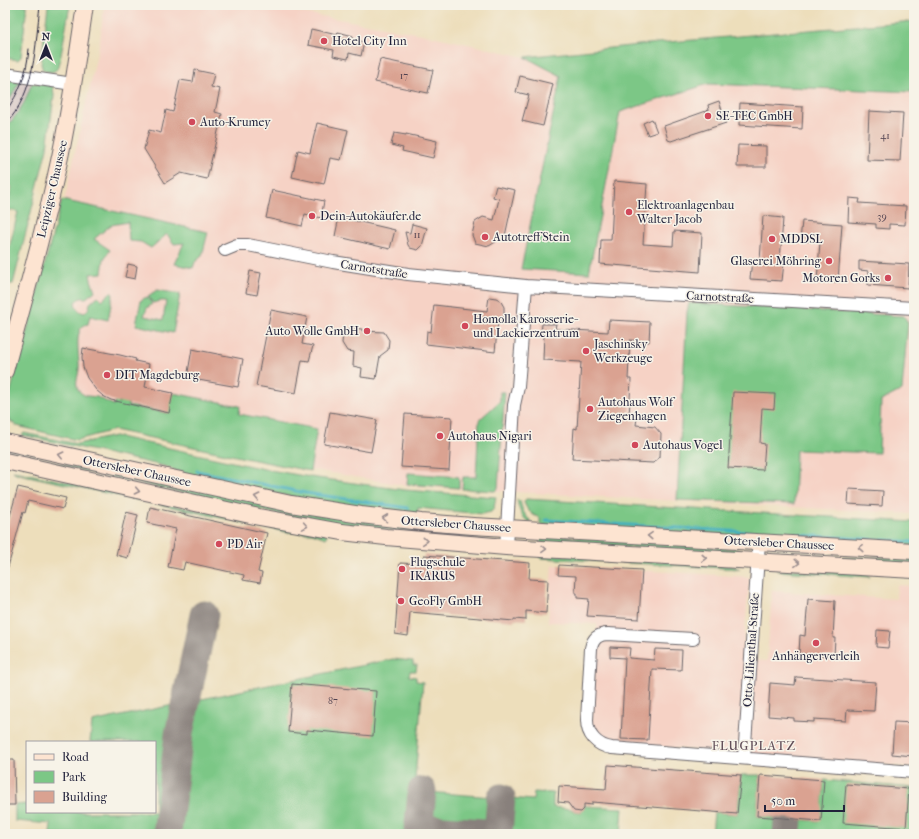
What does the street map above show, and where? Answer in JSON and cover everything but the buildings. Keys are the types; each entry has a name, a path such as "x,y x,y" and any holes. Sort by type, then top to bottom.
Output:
{"main road":[{"name":"Leipziger Chaussee","path":"5,371 52,193 64,137 85,5"},
{"name":"Ottersleber Chaussee","path":"5,442 298,506 361,515 422,522 507,528 914,551"},
{"name":"Ottersleber Chaussee","path":"5,462 259,517 302,525 386,537 506,547 914,570"}],"street":[{"path":"5,74 73,84"},
{"name":"Carnotstraße","path":"225,250 237,246 248,245 333,262 408,274 526,286 914,308"},
{"path":"506,547 514,405 518,387 526,286"},
{"name":"Otto-Lilienthal-Straße","path":"744,758 759,542"},
{"path":"693,639 608,634 596,637 591,648 587,720 589,733 598,743 608,747 914,772"}],"shaded area":[{"path":"104,5 260,5 427,35 525,57 561,76 522,269 589,273 620,112 708,84 914,92 914,514 408,486 250,459 113,427 76,438 64,202 100,41"},
{"path":"20,81 32,83 25,101 5,129 5,108"},
{"path":"552,565 750,577 742,659 767,661 772,591 896,599 897,585 914,586 914,767 609,743 602,739 593,729 592,721 597,624 548,622"}],"green space":[{"path":"6,5 27,5 21,57 18,60 5,58"},
{"path":"48,5 70,5 59,66 56,70 50,72 43,70 41,64"},
{"path":"914,21 914,92 708,84 620,112 589,273 521,269 561,76 525,57 658,43"},
{"path":"5,80 20,81 5,108"},
{"path":"32,83 53,86 54,96 47,148 13,284 5,284 5,265 18,212 6,209 12,187 5,185 5,129 25,101"},
{"path":"62,200 208,232 202,256 195,262 193,268 174,264 184,243 174,244 167,234 151,248 141,242 129,241 128,222 111,225 94,239 110,250 104,259 102,273 90,274 95,291 86,298 77,300 75,302 76,306 84,313 89,308 90,303 98,296 102,300 111,292 113,295 108,320 90,316 88,324 83,326 80,330 78,336 79,368 77,386 80,392 86,396 97,397 114,405 115,402 119,403 119,400 128,402 128,406 168,413 173,393 240,406 239,414 317,429 310,471 114,430 77,440 17,426 9,420 7,414 8,401"},
{"path":"157,290 180,294 173,333 136,325 141,300 147,297 152,304 147,308 144,316 163,320 166,301 153,303 148,296"},
{"path":"689,303 904,316 908,323 902,390 881,401 879,453 796,450 794,504 677,500 687,312"},
{"path":"500,392 505,392 498,488 495,491 462,489 463,477 476,477 479,420 500,401"},
{"path":"24,433 77,444 115,436 264,469 310,477 405,490 496,497 494,508 491,512 482,514 418,508 417,516 358,509 198,479 164,466 22,435"},
{"path":"17,456 441,531 380,529 310,521"},
{"path":"13,471 143,497 142,501 15,473"},
{"path":"408,473 459,477 459,488 407,484"},
{"path":"526,499 914,522 914,546 540,525 540,518 528,510 524,502"},
{"path":"517,500 520,501 530,522 524,518 521,513"},
{"path":"149,501 327,534 326,538 312,533 286,532"},
{"path":"540,535 737,549 743,553 540,543"},
{"path":"541,554 733,566 740,569 541,558"},
{"path":"781,554 848,558 914,557 914,564 780,556"},
{"path":"783,569 867,573 870,577 777,571"},
{"path":"393,659 413,661 413,665 417,665 416,671 410,671 409,676 416,677 416,681 423,682 414,791 493,797 490,834 50,834 51,824 15,821 15,805 26,804 26,813 156,813 156,741 90,741 92,722"},
{"path":"741,775 760,775 757,816 820,821 824,780 914,788 914,834 712,834 714,812 737,814"},
{"path":"534,792 553,793 553,807 571,809 574,811 581,812 584,809 584,806 623,808 621,834 506,834 509,798 533,800"}],"waterway":[{"path":"197,471 306,493 408,508"},
{"path":"546,520 914,542"}],"taxiway":[{"path":"167,834 179,734 204,615"},
{"path":"418,834 422,791"},
{"path":"498,834 501,798"},
{"path":"787,834 788,819"},
{"path":"418,828 497,834"}],"tram line":[{"path":"5,125 23,98 28,84 35,53 40,5"},
{"path":"5,112 19,90 27,66 29,49"}],"place":[{"name":"Hotel City Inn","path":"324,41"},
{"name":"SE-TEC GmbH","path":"708,116"},
{"name":"Auto-Krumey","path":"192,122"},
{"name":"Elektroanlagenbau Walter Jacob","path":"629,212"},
{"name":"Dein-Autokäufer.de","path":"312,216"},
{"name":"Autotreff Stein","path":"485,237"},
{"name":"MDDSL","path":"772,239"},
{"name":"Glaserei Möhring","path":"829,261"},
{"name":"Motoren Gorks","path":"888,278"},
{"name":"Homolla Karosserie- und Lackierzentrum","path":"465,326"},
{"name":"Auto Wolle GmbH","path":"367,331"},
{"name":"Jaschinsky Werkzeuge","path":"586,351"},
{"name":"DIT Magdeburg","path":"107,375"},
{"name":"Autohaus Wolf Ziegenhagen","path":"590,409"},
{"name":"Autohaus Nigari","path":"440,436"},
{"name":"Autohaus Vogel","path":"635,445"},
{"name":"PD Air","path":"219,544"},
{"name":"Flugschule IKARUS","path":"402,569"},
{"name":"GeoFly GmbH","path":"401,601"},
{"name":"Anhängerverleih","path":"816,643"}],"district":[{"name":"FLUGPLATZ","path":"754,745"}]}
